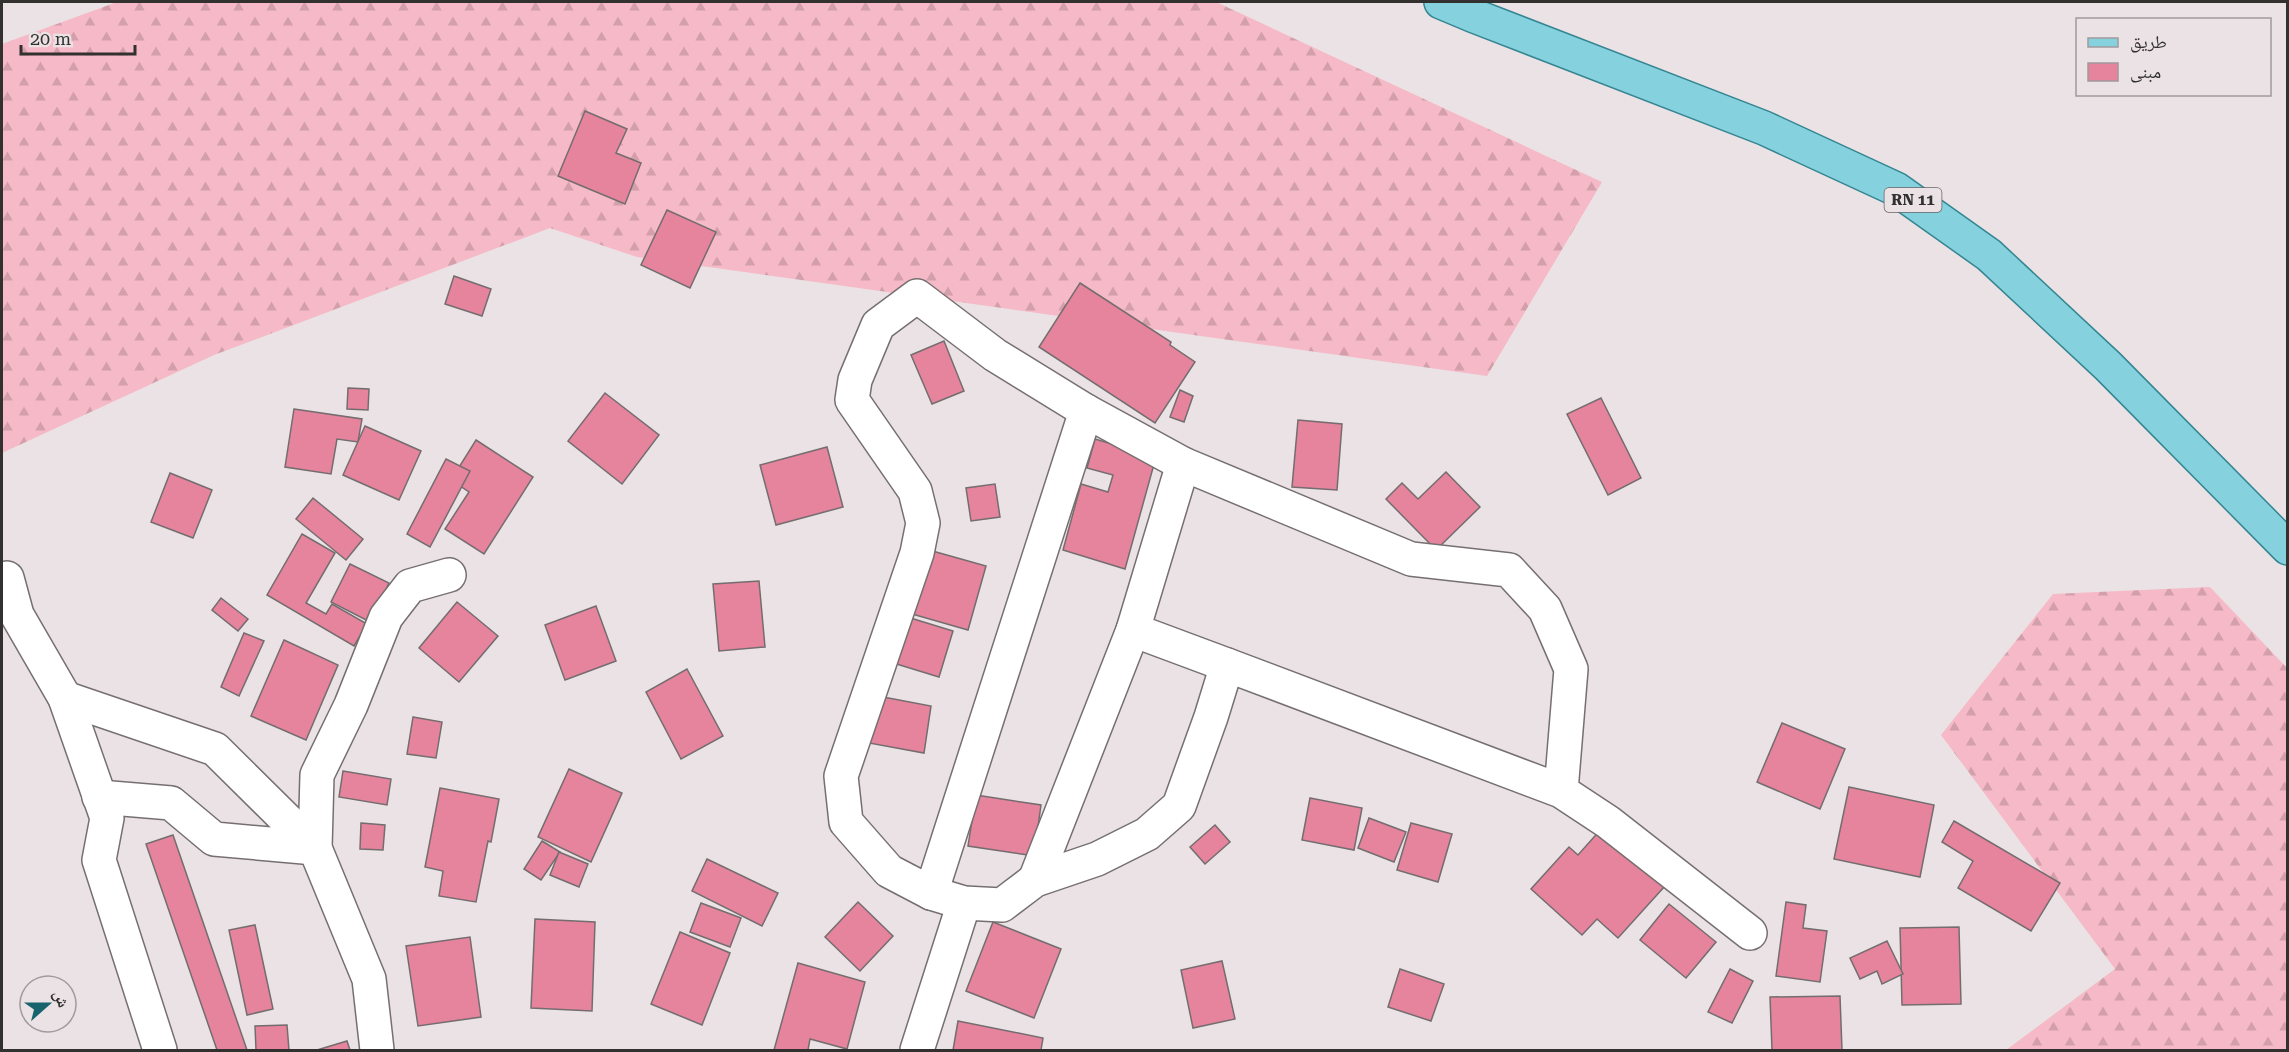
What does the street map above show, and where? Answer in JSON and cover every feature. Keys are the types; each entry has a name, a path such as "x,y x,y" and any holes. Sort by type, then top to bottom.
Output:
{"main road":[{"name":"RN 11","path":"1441,2 1764,128 1896,189 1998,263 2108,366 2288,548"}],"street":[{"path":"1227,665 1179,806 1147,834 1097,858 1035,880 1002,905 964,903 931,892 889,871 846,822 841,776 917,554 923,523 915,491 852,400 855,380 878,325 917,296 995,355 1086,411 1183,464 1411,559 1509,570 1545,609 1571,669 1560,791"},
{"path":"931,892 1086,411"},
{"path":"1035,880 1132,630 1183,464"},
{"path":"315,848 317,775 351,705 386,617 410,586 448,575"},
{"path":"7,578 17,615 65,698 107,818 99,860 160,1050"},
{"path":"1132,630 1560,791 1608,822 1750,933"},
{"path":"65,698 215,749 315,848 369,979 377,1050"},
{"path":"99,797 171,803 214,839 315,848"},
{"path":"917,1050 964,903"}],"green space":[{"path":"117,2 1216,2 1602,182 1487,376 637,257 550,228 214,355 2,453 2,44"},
{"path":"2210,587 2287,668 2287,1050 2006,1050 2115,969 1941,735 2053,594"}],"building":[{"path":"585,111 627,129 616,153 641,163 625,204 558,176"},
{"path":"667,210 716,232 690,288 641,265"},
{"path":"454,276 491,289 482,316 445,304"},
{"path":"1080,283 1171,342 1170,345 1195,362 1155,423 1039,347"},
{"path":"944,341 964,391 932,404 911,355"},
{"path":"348,388 369,389 368,410 347,409"},
{"path":"1180,390 1193,396 1184,422 1170,417"},
{"path":"605,393 659,435 622,484 568,441"},
{"path":"1601,398 1641,478 1608,495 1567,414"},
{"path":"294,409 362,419 358,442 337,439 331,474 285,467"},
{"path":"1298,420 1342,424 1337,490 1292,487"},
{"path":"365,426 421,451 399,500 343,475"},
{"path":"1095,439 1156,457 1125,569 1063,550 1081,484 1108,492 1113,475 1087,468"},
{"path":"476,440 533,477 484,554 445,529 469,492 451,480"},
{"path":"827,447 843,507 776,525 760,465"},
{"path":"446,459 470,471 430,547 407,534"},
{"path":"1446,472 1480,507 1436,550 1386,499 1402,483 1418,499"},
{"path":"170,473 212,490 193,538 151,522"},
{"path":"995,484 1000,517 971,521 966,488"},
{"path":"313,498 363,539 346,560 296,519"},
{"path":"302,534 335,553 306,603 326,614 332,604 367,624 354,646 267,595"},
{"path":"929,550 986,566 968,630 912,614"},
{"path":"350,564 389,583 370,622 331,602"},
{"path":"759,581 765,647 719,651 713,584"},
{"path":"221,598 248,619 238,631 212,610"},
{"path":"457,602 498,636 459,682 419,648"},
{"path":"596,606 616,661 565,680 545,625"},
{"path":"904,616 953,631 939,677 890,662"},
{"path":"244,633 264,641 239,696 221,687"},
{"path":"284,640 338,665 306,740 251,716"},
{"path":"687,669 723,736 681,759 646,692"},
{"path":"878,696 931,706 924,753 869,743"},
{"path":"413,717 442,722 436,758 407,754"},
{"path":"1782,723 1845,749 1820,809 1757,782"},
{"path":"569,769 622,793 591,862 538,837"},
{"path":"343,771 391,779 387,805 339,797"},
{"path":"1849,787 1934,805 1920,877 1834,859"},
{"path":"440,788 499,799 476,902 439,896 443,871 425,867"},
{"path":"976,795 1041,805 1034,856 968,846"},
{"path":"1310,798 1362,808 1354,850 1302,840"},
{"path":"1369,818 1406,832 1394,862 1358,848"},
{"path":"1954,821 2060,883 2031,931 1958,888 1973,861 1942,842"},
{"path":"361,823 385,825 383,850 360,849"},
{"path":"1411,823 1452,834 1438,882 1397,870"},
{"path":"1215,825 1230,842 1205,864 1190,847"},
{"path":"1602,828 1665,886 1618,938 1597,919 1582,935 1531,889 1569,847 1578,855"},
{"path":"173,835 247,1050 217,1050 146,844"},
{"path":"542,841 560,852 541,880 524,869"},
{"path":"559,852 588,864 579,887 550,875"},
{"path":"707,859 778,893 762,926 692,891"},
{"path":"858,902 893,936 860,971 825,937"},
{"path":"1786,902 1806,905 1803,928 1827,931 1820,982 1776,976"},
{"path":"701,903 741,918 730,947 690,932"},
{"path":"1669,904 1716,942 1686,978 1640,940"},
{"path":"535,919 595,922 592,1011 531,1008"},
{"path":"993,922 1061,949 1034,1018 966,991"},
{"path":"255,925 273,1009 247,1015 229,930"},
{"path":"1959,927 1961,1004 1902,1005 1900,928"},
{"path":"680,932 730,953 702,1025 651,1004"},
{"path":"470,937 481,1017 418,1026 406,946"},
{"path":"1887,941 1903,974 1882,984 1877,971 1860,979 1850,958"},
{"path":"1222,961 1235,1019 1193,1028 1181,970"},
{"path":"798,963 865,982 847,1049 810,1039 808,1050 774,1050"},
{"path":"1400,969 1444,984 1431,1021 1388,1007"},
{"path":"1730,969 1753,981 1732,1023 1708,1012"},
{"path":"1840,996 1842,1050 1772,1050 1770,997"},
{"path":"958,1021 1043,1038 1041,1050 953,1050"},
{"path":"287,1025 289,1050 256,1050 255,1026"},
{"path":"347,1041 350,1050 317,1050"}]}
